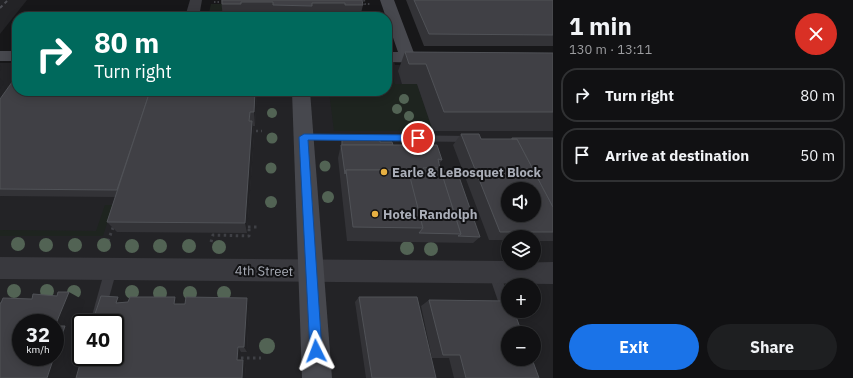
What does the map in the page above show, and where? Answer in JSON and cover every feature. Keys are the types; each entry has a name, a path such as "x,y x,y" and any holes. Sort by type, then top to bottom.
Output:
{"street":[{"path":"193,12 196,0"},
{"path":"387,0 391,12"},
{"path":"392,14 408,58"},
{"path":"0,56 12,56"},
{"path":"392,57 449,58"},
{"path":"301,96 317,378"},
{"name":"4th Street","path":"0,268 553,273"}],"lane":[{"path":"304,137 483,139"},
{"path":"98,314 111,269"},
{"path":"494,272 513,326"}],"path":[{"path":"364,0 365,4 370,4"},
{"path":"214,2 221,2"},
{"path":"251,131 262,131"},
{"path":"108,241 114,223"},
{"path":"211,242 213,235 249,236 249,227 260,227"},
{"path":"241,358 261,358"}],"shaded area":[{"path":"0,0 27,0 17,12 12,12 12,19 0,34"},
{"path":"211,4 223,4 225,9 225,12 209,12"},
{"path":"392,55 395,65 553,66 553,378 0,378 0,63 12,63 12,96 392,96"},
{"path":"392,74 395,84 417,84 433,131 334,131 330,96 392,96"},
{"path":"105,205 113,205 103,236 0,236 0,230 96,231"}],"building":[{"path":"222,0 362,0 363,5 345,5 345,3 312,3 312,6 273,5 273,2 241,2 241,4 222,4"},
{"path":"414,0 553,0 553,35 429,34"},
{"path":"405,52 553,53 553,112 444,112 426,64 409,64"},
{"path":"12,82 12,96 148,96 117,190 0,189 0,99"},
{"path":"148,96 255,96 254,112 250,112 249,121 252,121 245,223 107,222"},
{"path":"461,134 479,134 481,139 517,139 540,182 501,182 501,222 541,222 541,184 553,207 553,232 541,232 541,230 501,230 501,232"},
{"path":"553,138 553,207 517,139 512,139"},
{"path":"342,140 380,140 380,142 392,142 393,145 342,145"},
{"path":"341,145 437,145 442,160 438,159 440,168 423,168 425,175 410,175 409,170 346,170 345,174"},
{"path":"346,170 409,170 423,228 353,227"},
{"path":"423,170 441,170 461,234 419,233 423,228 410,177 423,177 425,175"},
{"path":"441,171 457,171 480,237 458,236 461,234"},
{"path":"58,292 69,292 60,314 12,314 12,366 51,366 47,378 0,378 0,303 3,298 32,299 33,294 57,296"},
{"path":"101,296 118,297 116,303 128,302 130,297 175,297 174,304 185,304 186,297 247,298 244,347 238,347 237,360 243,360 242,378 76,378 79,366 124,366 124,314 95,314"},
{"path":"359,297 417,297 436,378 372,378"},
{"path":"429,300 501,301 501,318 517,318 519,326 501,326 501,366 535,366 539,378 466,378 460,355 443,355"}],"railway":[{"path":"0,8 8,0"}],"place":[{"name":"Earle & LeBosquet Block","path":"384,172"},
{"name":"Hotel Randolph","path":"375,214"}],"route":[{"path":"316,351 304,137 418,138"}]}
